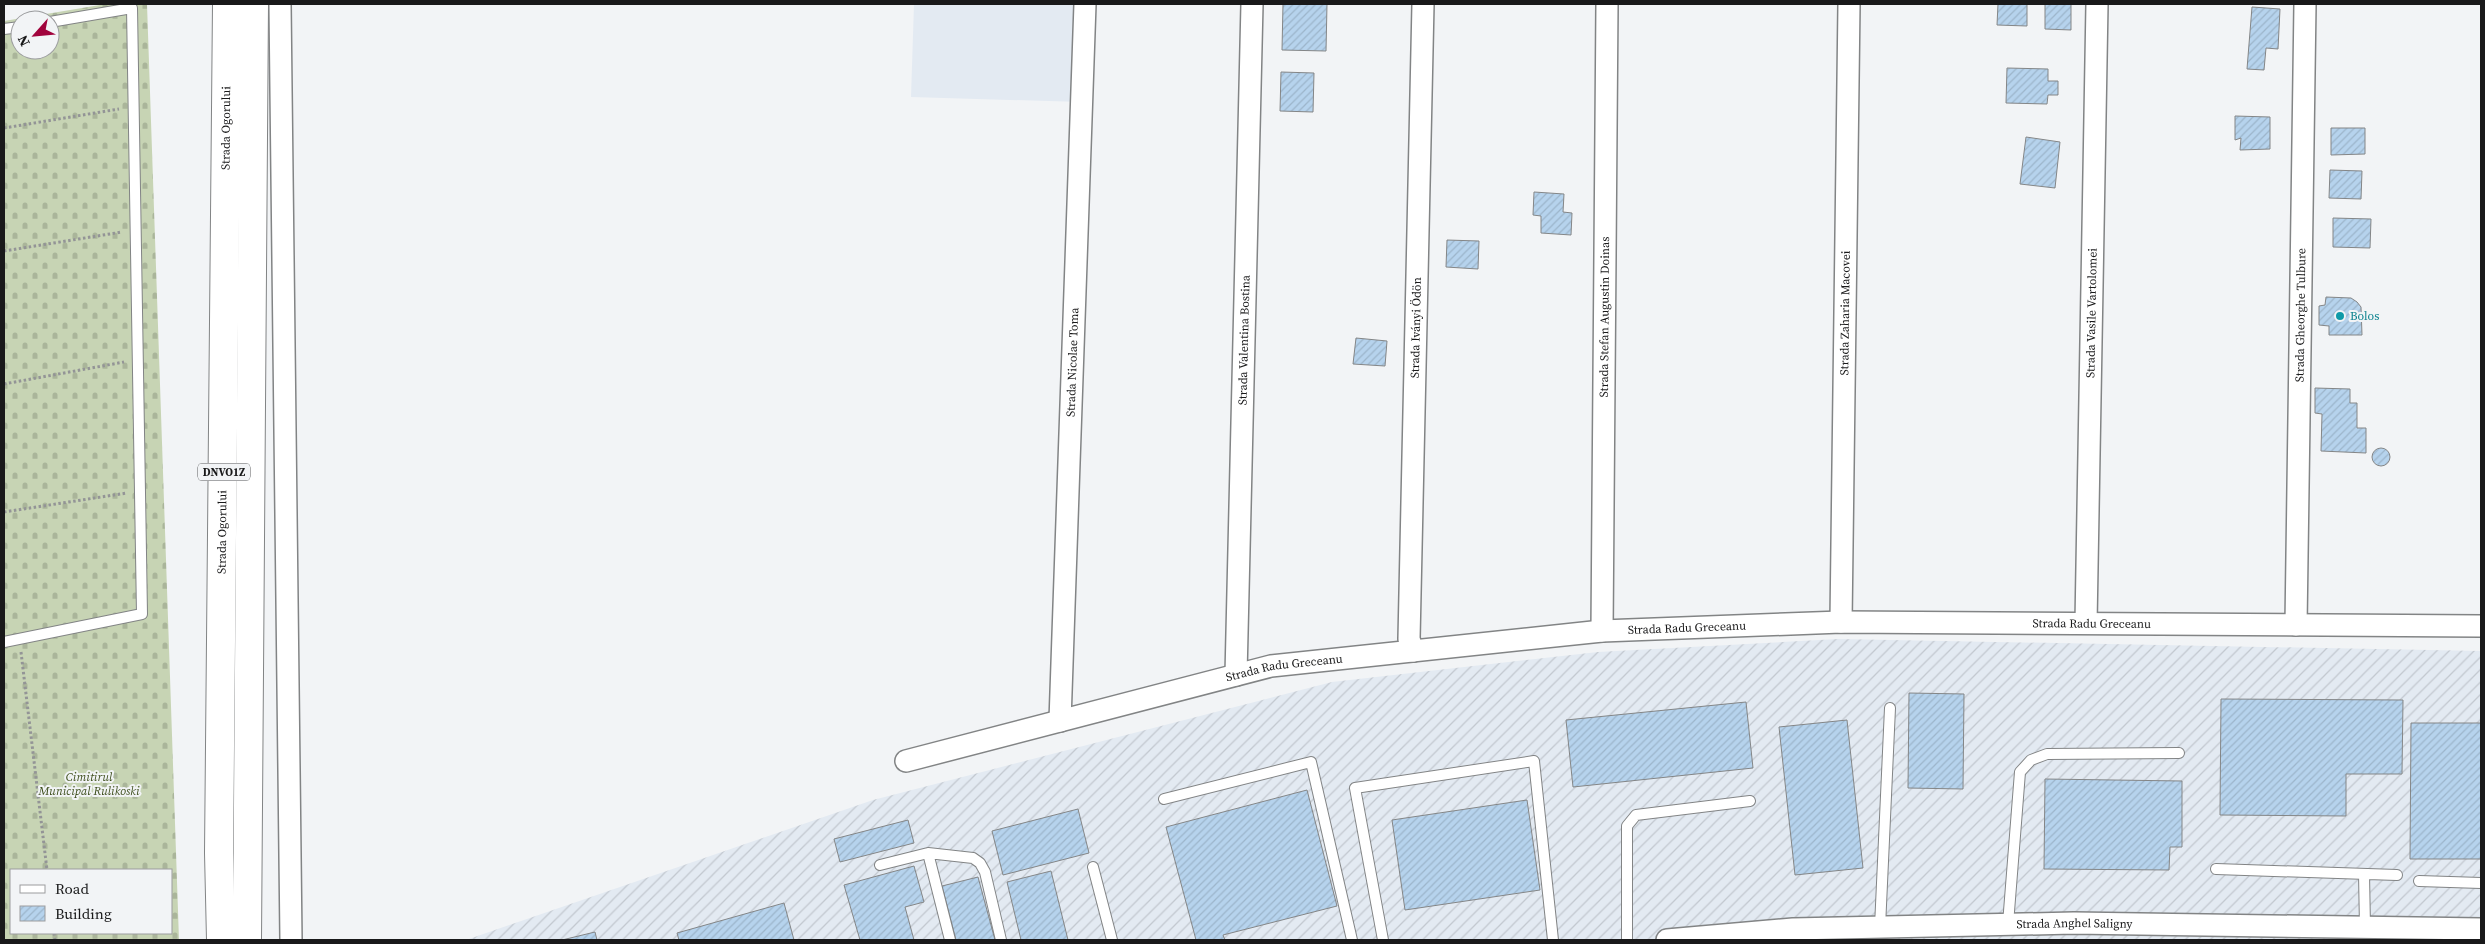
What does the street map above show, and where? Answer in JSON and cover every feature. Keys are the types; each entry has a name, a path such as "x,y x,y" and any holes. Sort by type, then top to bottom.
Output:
{"highway":[{"name":"Strada Ogorului","path":"221,940 219,853 227,4"},
{"name":"Strada Ogorului","path":"247,940 254,4"}],"street":[{"path":"280,4 291,940"},
{"name":"Strada Nicolae Toma","path":"1060,721 1085,4"},
{"name":"Strada Valentina Bostina","path":"1236,675 1252,4"},
{"name":"Strada Iványi Ödön","path":"1414,651 1409,639 1423,4"},
{"name":"Strada Stefan Augustin Doinas","path":"1602,631 1607,4"},
{"name":"Strada Zaharia Macovei","path":"1841,622 1850,4"},
{"name":"Strada Vasile Vartolomei","path":"2086,623 2097,4"},
{"name":"Strada Gheorghe Tulbure","path":"2296,626 2305,4"},
{"name":"Strada Radu Greceanu","path":"906,761 1271,666 1602,631 1841,622 2481,626"},
{"name":"Strada Anghel Saligny","path":"1667,940 1793,929 2008,924 2228,929 2481,929"}],"lane":[{"path":"4,642 142,614 132,8 60,20"},
{"path":"1880,926 1890,708"},
{"path":"2008,924 2020,772 2031,760 2048,754 2179,753"},
{"path":"1383,940 1356,788 1534,761 1553,940"},
{"path":"1164,799 1311,762 1352,940"},
{"path":"1627,940 1627,826 1631,820 1636,815 1750,801"},
{"path":"928,853 950,940"},
{"path":"880,865 928,853 973,858 980,863 985,872 1001,940"},
{"path":"1092,867 1112,940"},
{"path":"2216,869 2397,875"},
{"path":"2364,874 2365,928"},
{"path":"2419,881 2481,883"}],"path":[{"path":"4,128 134,106"},
{"path":"4,251 136,230"},
{"path":"4,384 138,360"},
{"path":"4,512 140,490"},
{"path":"20,639 47,869"}],"shaded area":[{"path":"914,4 1085,4 1082,102 911,97"},
{"path":"1838,639 2481,651 2481,940 466,940 873,800 1332,682 1598,652"}],"green space":[{"name":"Cimitirul Municipal Rulikoski","path":"106,4 147,4 179,940 4,940 4,21 10,20 10,60 60,60 60,12"}],"building":[{"path":"1283,4 1327,4 1326,51 1282,50"},
{"path":"1998,4 2027,4 2027,26 1997,25"},
{"path":"2045,4 2071,4 2071,30 2045,29"},
{"path":"2252,7 2280,9 2278,49 2266,48 2264,70 2247,69"},
{"path":"2007,68 2048,69 2048,81 2058,81 2058,95 2048,95 2047,104 2006,103"},
{"path":"1281,72 1314,73 1313,112 1280,111"},
{"path":"2235,116 2270,117 2270,149 2240,150 2241,138 2235,140"},
{"path":"2331,128 2365,128 2365,154 2331,155"},
{"path":"2026,137 2060,142 2055,188 2020,184"},
{"path":"2330,170 2362,171 2361,199 2329,198"},
{"path":"1534,192 1564,194 1563,212 1572,213 1571,235 1541,233 1541,216 1533,215"},
{"path":"2333,218 2371,219 2370,248 2333,247"},
{"path":"1447,240 1479,241 1478,269 1446,267"},
{"name":"Bolos","path":"2326,297 2351,298 2357,302 2361,307 2362,335 2329,335 2329,326 2319,325 2319,306 2325,305"},
{"path":"1356,338 1387,341 1385,366 1353,364"},
{"path":"2315,388 2350,389 2350,403 2357,403 2357,428 2366,428 2366,453 2321,451 2322,414 2315,413"},
{"path":"2377,448 2385,448 2390,453 2388,464 2377,466 2372,461 2372,453"},
{"path":"1909,693 1964,694 1963,789 1908,788"},
{"path":"2221,699 2403,700 2402,774 2346,774 2346,816 2220,815"},
{"path":"1746,702 1753,768 1573,787 1566,720"},
{"path":"1847,720 1863,868 1795,875 1779,727"},
{"path":"2411,723 2481,723 2481,859 2410,859"},
{"path":"2045,779 2182,781 2182,847 2170,847 2169,870 2044,869"},
{"path":"1307,790 1337,906 1223,935 1225,940 1196,940 1166,827"},
{"path":"1527,800 1540,890 1405,910 1392,820"},
{"path":"1078,809 1089,853 1003,875 992,831"},
{"path":"908,820 914,843 840,862 834,839"},
{"path":"914,866 924,902 905,907 914,940 860,940 844,885"},
{"path":"1051,871 1068,940 1021,940 1007,882"},
{"path":"978,877 995,940 956,940 942,886"},
{"path":"784,903 794,940 679,940 677,933"},
{"path":"595,932 597,940 562,940"}],"place":[{"name":"Bolos","path":"2340,316"}]}
